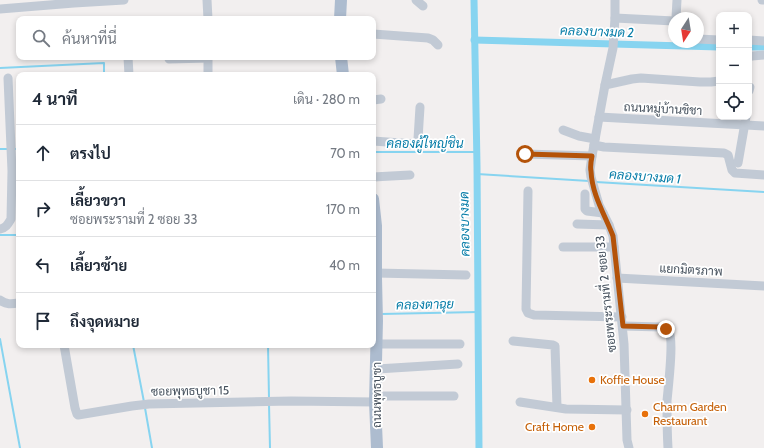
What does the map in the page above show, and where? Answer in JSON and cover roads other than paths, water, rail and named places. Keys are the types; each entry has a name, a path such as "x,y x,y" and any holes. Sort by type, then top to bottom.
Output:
{"main road":[{"path":"340,16 341,0"},
{"path":"341,60 343,72"},
{"name":"ถนนพุทธบูชา","path":"376,296 377,448"}],"street":[{"path":"6,5 124,0"},
{"path":"207,0 208,16"},
{"name":"ซอยพระรามที่ 2 ซอย 33","path":"615,0 616,18 613,48 605,85 604,118 594,142 590,170 599,205 613,236 624,344 629,448"},
{"path":"676,12 677,0"},
{"path":"616,18 668,21"},
{"path":"376,34 428,38 433,40 438,45"},
{"path":"704,39 716,40"},
{"path":"752,40 764,41"},
{"path":"752,56 764,55"},
{"path":"128,60 130,72"},
{"path":"208,60 208,72"},
{"path":"0,229 8,225 11,219 15,171 9,109 8,78"},
{"path":"605,85 640,78 716,82"},
{"path":"376,141 416,144 418,138 420,107"},
{"path":"9,109 16,108"},
{"name":"ถนนหมู่บ้านชิชา","path":"604,118 745,121 764,126"},
{"path":"738,163 745,121"},
{"path":"563,130 604,147 724,153 728,155 732,170 735,173 764,175"},
{"path":"525,154 592,156"},
{"path":"376,177 410,175"},
{"path":"528,191 526,309 528,313 534,315 622,322 666,329 670,336 668,448"},
{"path":"585,194 585,209 587,211 603,213"},
{"path":"577,224 609,225"},
{"path":"563,247 614,248"},
{"path":"376,277 466,275"},
{"name":"แยกมิตรภาพ","path":"617,278 764,286"},
{"path":"0,300 4,303 16,303"},
{"path":"513,341 554,346 557,407"},
{"path":"377,344 460,344"},
{"name":"ซอยพุทธบูชา 15","path":"65,348 74,403 78,415 146,404 454,396"},
{"path":"377,369 458,364"},
{"path":"520,402 566,409 626,410"}],"waterway":[{"name":"คลองบางมด","path":"474,0 479,448"},
{"name":"คลองบางมด 2","path":"474,40 716,47"},
{"name":"คลองบางมด 2","path":"752,47 764,47"},
{"path":"0,68 104,63 104,72"},
{"name":"คลองผู้ใหญ่ชิน","path":"0,149 9,149"},
{"name":"คลองผู้ใหญ่ชิน","path":"376,152 476,152"},
{"name":"คลองบางมด 1","path":"477,174 589,181"},
{"name":"คลองบางมด 1","path":"596,182 764,192"},
{"path":"0,235 16,235"},
{"name":"คลองตาฉุย","path":"381,314 478,312"},
{"path":"0,339 20,448"},
{"path":"134,348 144,402"},
{"path":"268,348 269,398"},
{"path":"269,404 270,448"},
{"path":"145,408 152,448"}],"place":[{"name":"Koffie House","path":"592,380"},
{"name":"Charm Garden Restaurant","path":"645,414"},
{"name":"Craft Home","path":"592,427"}]}
